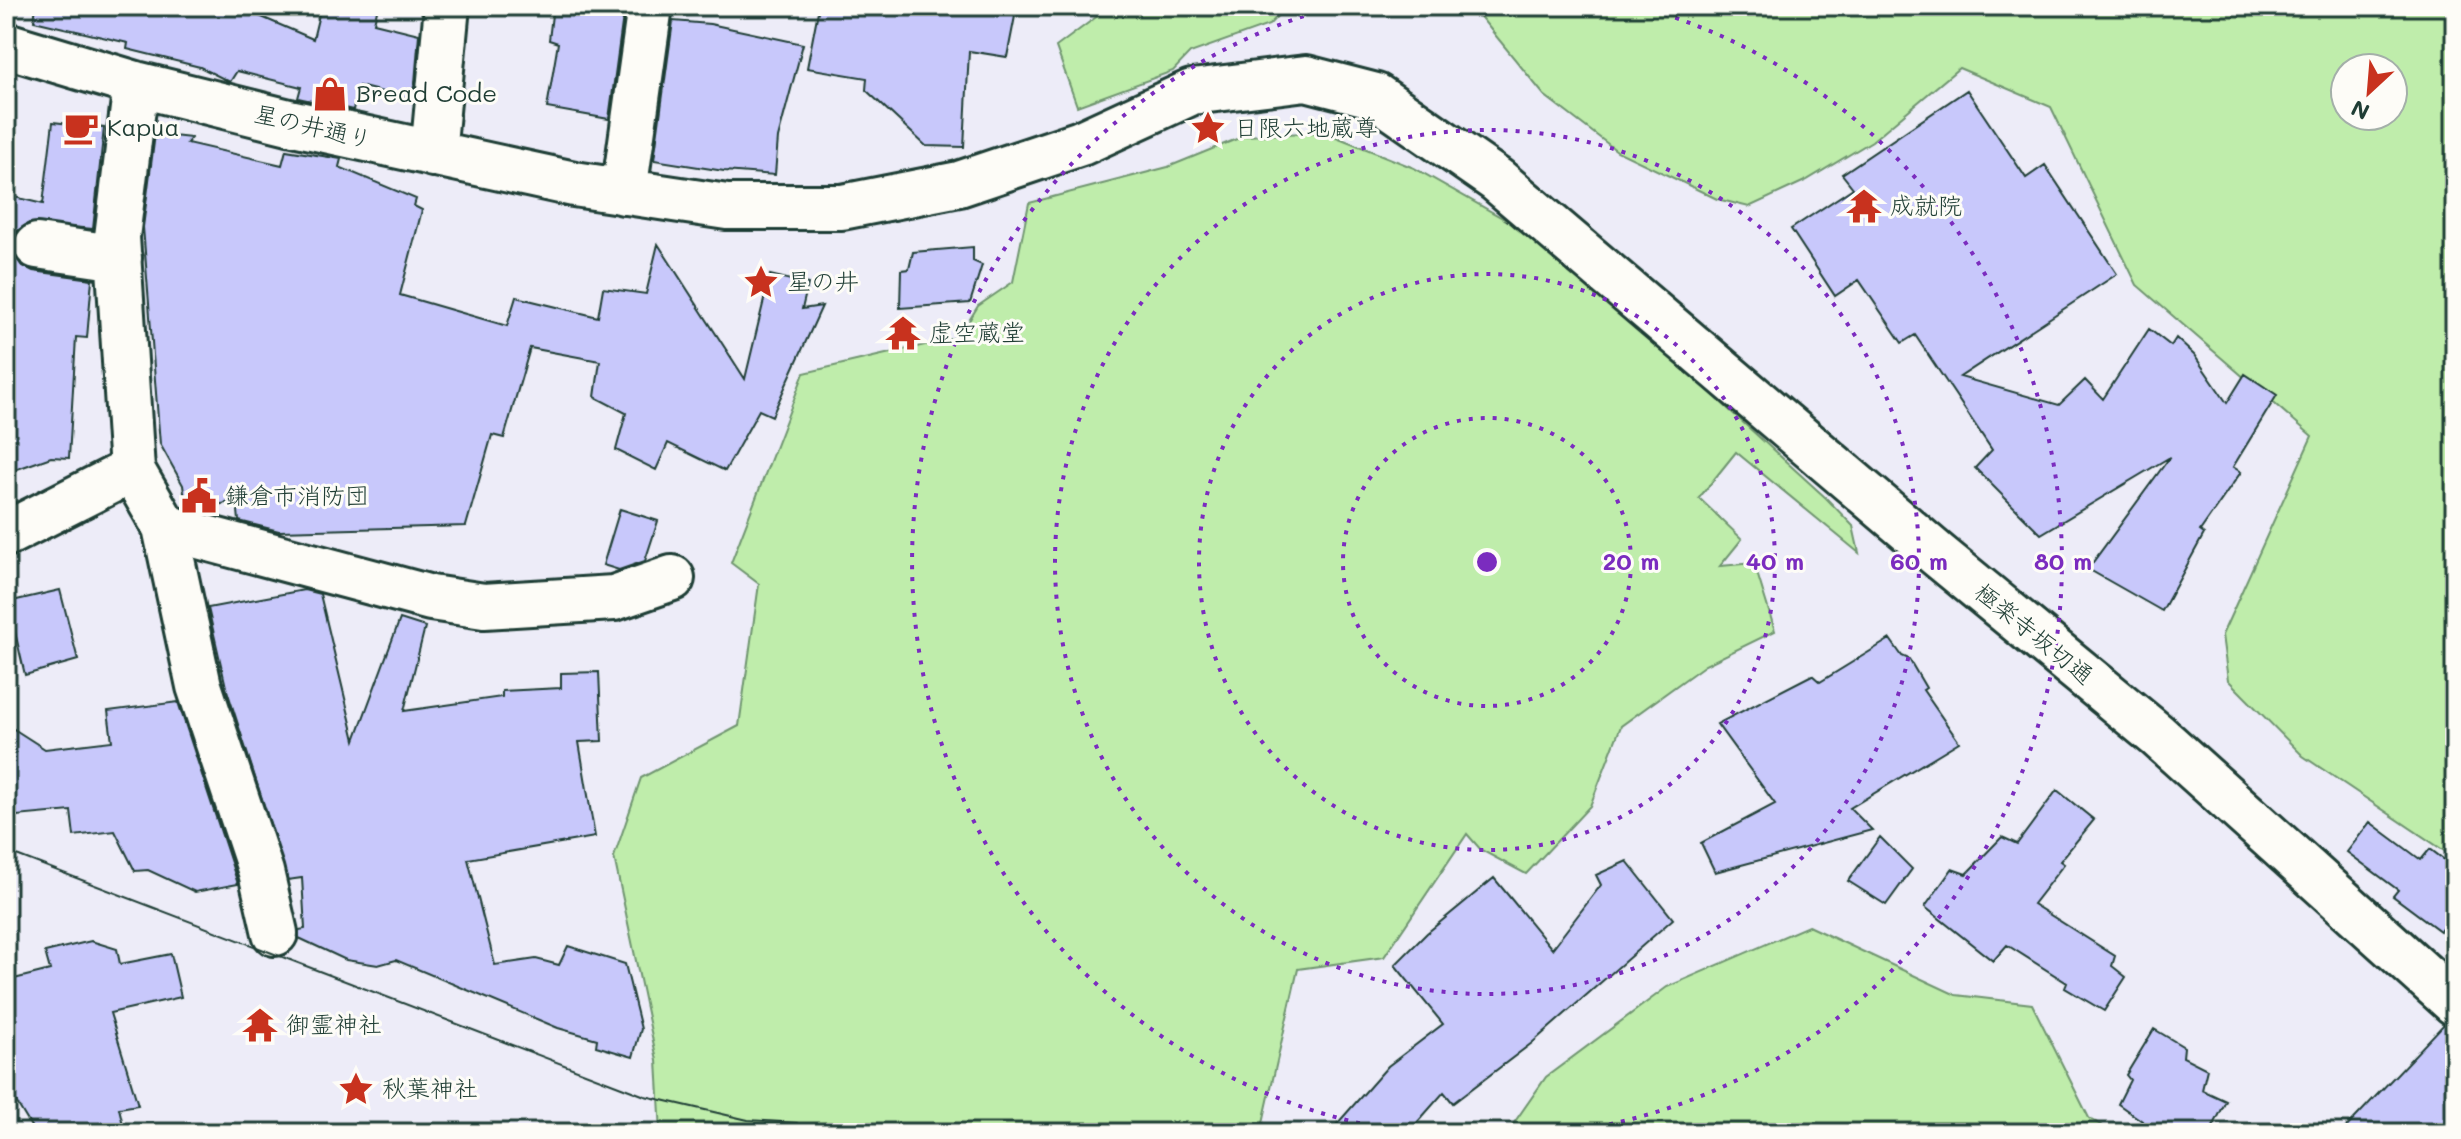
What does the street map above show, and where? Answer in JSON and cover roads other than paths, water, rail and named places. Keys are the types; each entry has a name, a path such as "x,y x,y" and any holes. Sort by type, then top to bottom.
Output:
{"street":[{"path":"433,154 447,6"},
{"path":"624,192 650,6"},
{"name":"星の井通り","path":"6,45 136,84 433,154 624,192"},
{"name":"極楽寺坂切通","path":"624,192 727,207 842,207 959,184 1081,143 1192,92 1306,78 1376,96 1497,180 1938,555 2157,735 2455,1003"},
{"path":"136,84 117,237 132,470 165,527 199,686 261,872 275,933"},
{"path":"37,246 119,258"},
{"path":"6,534 132,470"},
{"path":"165,527 417,595 484,606 614,598 672,578"}],"tram line":[{"path":"6,851 645,1096 748,1120 797,1123"}],"place":[{"name":"Bread Code","path":"330,94"},
{"name":"Kapua","path":"81,128"},
{"name":"日限六地蔵尊","path":"1208,128"},
{"name":"成就院","path":"1864,206"},
{"name":"星の井","path":"761,282"},
{"name":"虚空蔵堂","path":"903,333"},
{"name":"鎌倉市消防団","path":"199,496"},
{"name":"御霊神社","path":"260,1025"},
{"name":"秋葉神社","path":"356,1089"}]}
